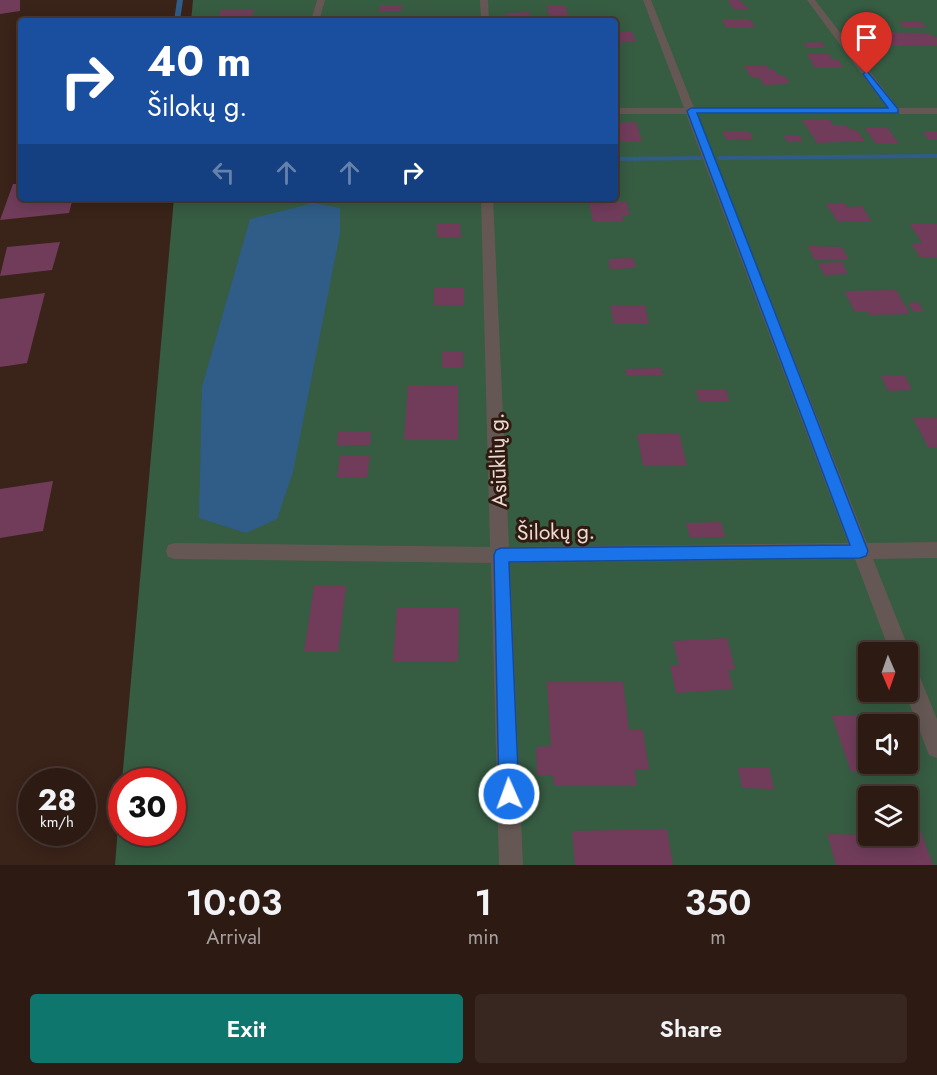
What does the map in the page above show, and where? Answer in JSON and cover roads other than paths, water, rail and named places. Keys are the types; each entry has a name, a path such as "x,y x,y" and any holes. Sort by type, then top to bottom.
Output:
{"street":[{"path":"316,18 321,0"},
{"path":"484,0 485,18"},
{"path":"647,0 896,642"},
{"path":"811,0 895,111"},
{"path":"618,111 937,111"},
{"name":"Asiūklių g.","path":"487,201 511,865"},
{"name":"Šilokų g.","path":"175,551 501,555 937,550"},
{"path":"918,698 937,747"}],"water":[{"path":"313,203 340,208 340,233 293,472 277,519 246,533 199,518 202,387 250,219"}],"waterway":[{"path":"177,18 180,0"},
{"path":"720,158 937,156"},
{"path":"618,159 699,158"},
{"path":"304,201 313,203 314,201"}]}
